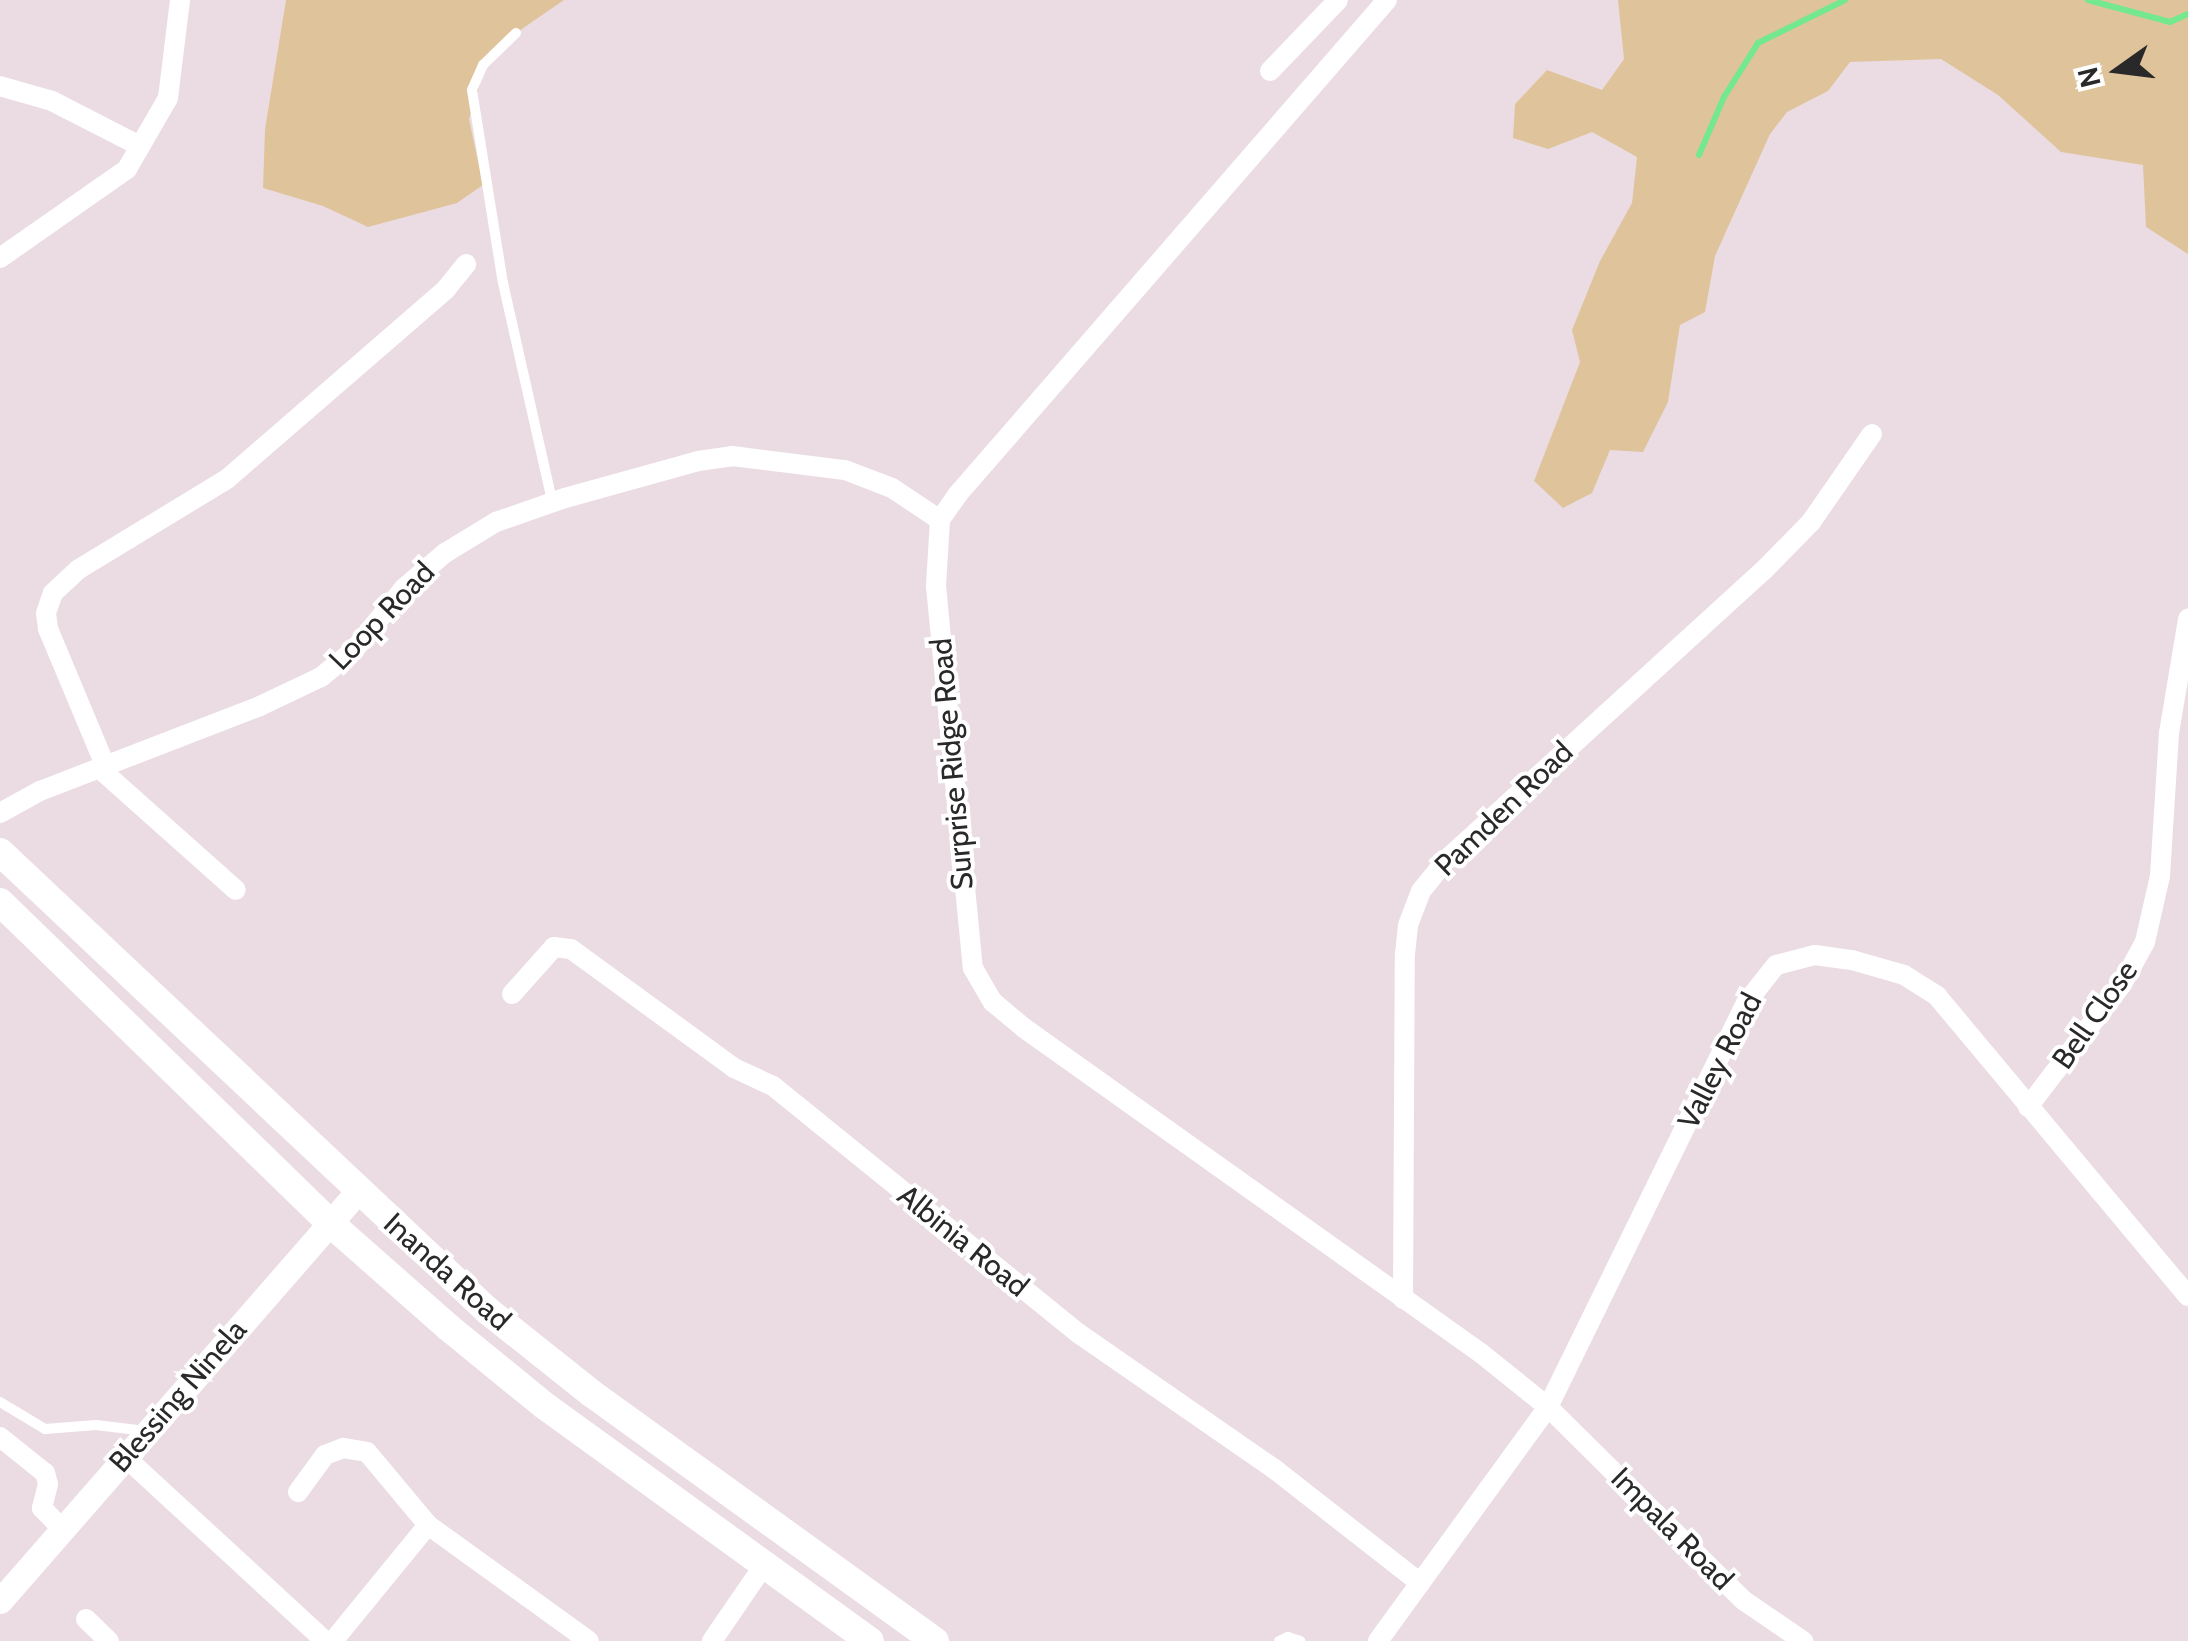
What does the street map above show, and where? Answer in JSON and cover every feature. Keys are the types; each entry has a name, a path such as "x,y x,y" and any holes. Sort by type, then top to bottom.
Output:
{"main road":[{"name":"Inanda Road","path":"0,852 358,1191 522,1338 935,1641"},
{"name":"Inanda Road","path":"0,902 139,1032 330,1223 510,1378 870,1641"},
{"path":"105,950 94,970 128,1008 139,1032"},
{"path":"510,1378 512,1356 522,1338"}],"street":[{"path":"0,258 120,176 168,98 180,0"},
{"path":"1270,71 1338,0"},
{"path":"940,520 958,494 1387,0"},
{"path":"0,86 52,100 140,146"},
{"path":"236,890 102,766 48,629 46,612 53,593 79,569 228,479 446,288 466,264"},
{"name":"Pamden Road","path":"1403,1299 1405,954 1412,908 1421,891 1445,861 1800,532 1872,434"},
{"name":"Loop Road","path":"0,813 102,766 260,706 322,677 354,650 426,567 496,522 552,502 698,461 732,456 845,470 892,488 940,520"},
{"name":"Surprise Ridge Road","path":"940,520 936,586 964,907 973,968 984,990 1024,1028 1548,1406"},
{"name":"Bell Close","path":"2028,1107 2122,984 2145,942 2160,876 2168,733 2188,619"},
{"name":"Albinia Road","path":"512,994 554,947 571,949 734,1068 773,1086 1051,1312 1351,1525 1420,1583"},
{"name":"Valley Road","path":"1378,1641 1548,1406 1746,1004 1776,965 1814,955 1830,956 1880,967 1920,983 1954,1015 2188,1296"},
{"name":"Blessing Ninela","path":"0,1601 358,1191"},
{"name":"Impala Road","path":"1548,1406 1743,1600 1803,1641"},
{"path":"0,1437 45,1474 48,1484 42,1508 62,1529"},
{"path":"298,1492 325,1455 343,1448 358,1448 381,1464 428,1525 589,1641"},
{"path":"124,1456 326,1641"},
{"path":"333,1641 428,1525"},
{"path":"712,1641 764,1565"},
{"path":"86,1619 109,1641"}],"lane":[{"path":"516,33 483,65 472,90 503,284 552,502"},
{"path":"0,1402 45,1429 96,1425 147,1431"},
{"path":"1280,1641 1300,1641"}],"shaded area":[{"path":"286,0 564,0 490,51 469,119 483,185 457,203 368,227 323,206 263,188 265,129"},
{"path":"1618,0 2188,0 2188,254 2146,227 2143,165 2061,152 1998,95 1941,59 1850,62 1828,91 1787,112 1770,134 1715,256 1705,312 1680,325 1668,402 1643,452 1610,450 1592,493 1563,508 1534,481 1580,362 1572,330 1600,261 1632,203 1637,157 1592,132 1548,149 1513,138 1515,104 1547,70 1602,90 1624,59"}],"waterway":[{"path":"1699,155 1724,97 1758,43 1845,0"},
{"path":"2088,0 2170,22 2188,14"}]}
